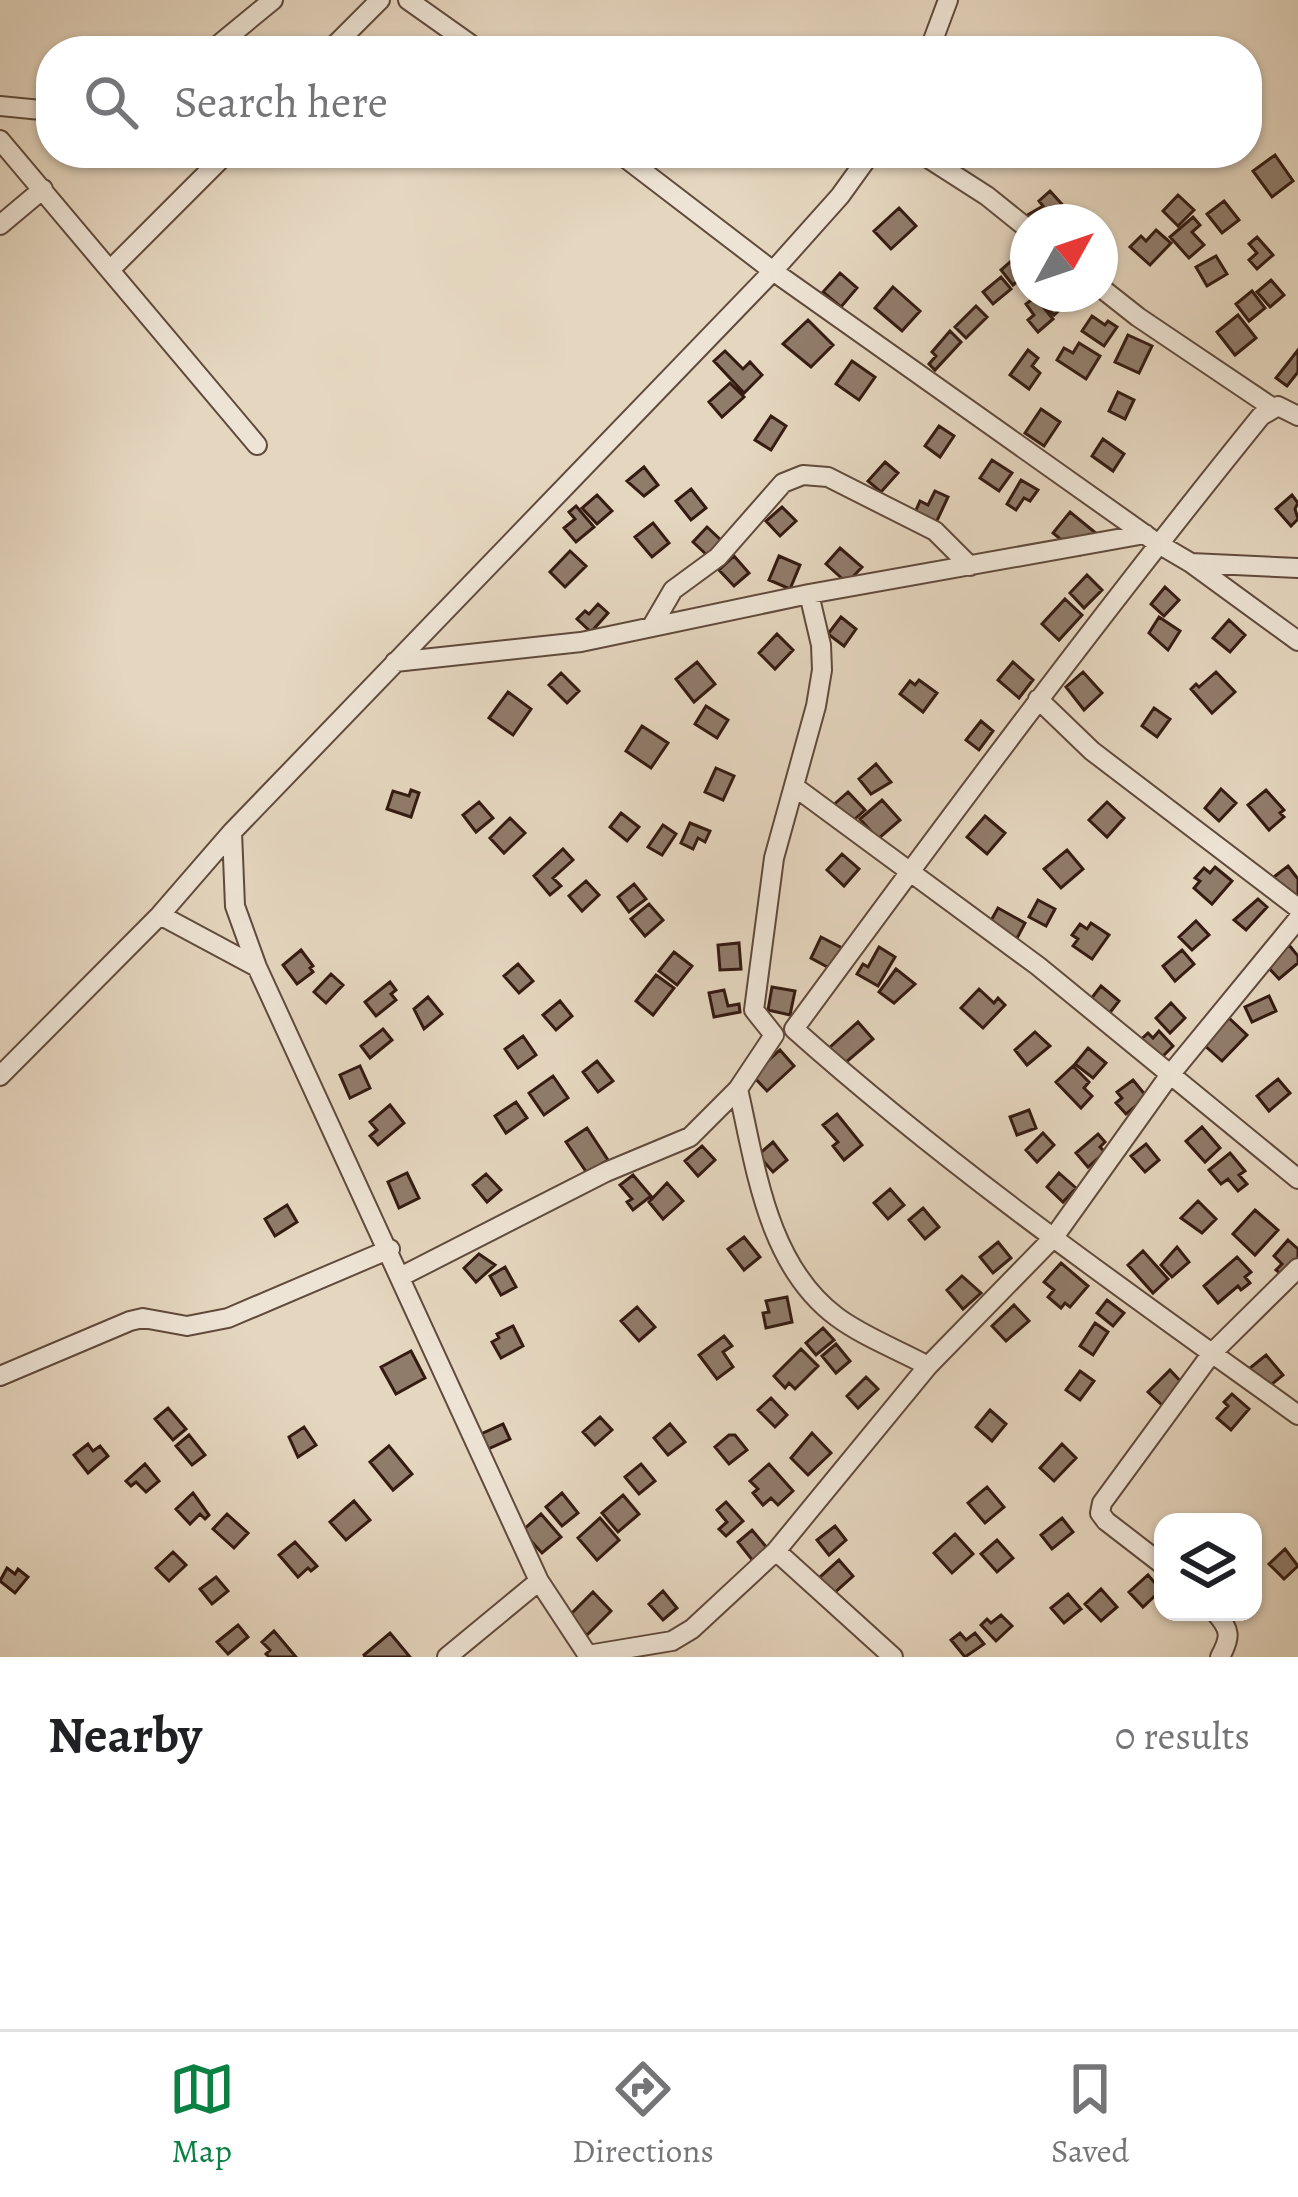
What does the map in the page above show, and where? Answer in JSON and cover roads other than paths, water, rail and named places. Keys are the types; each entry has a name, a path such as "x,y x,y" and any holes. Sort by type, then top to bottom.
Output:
{"street":[{"path":"230,36 273,0"},
{"path":"344,36 380,0"},
{"path":"408,0 459,36"},
{"path":"935,36 948,0"},
{"path":"0,106 36,110"},
{"path":"0,140 257,446"},
{"path":"111,269 212,168"},
{"path":"639,168 773,271 1298,641"},
{"path":"0,1076 160,915 232,832 773,271 860,168"},
{"path":"943,168 1010,215"},
{"path":"0,225 43,189"},
{"path":"1118,301 1273,408"},
{"path":"402,1276 606,1172 690,1137 738,1089 774,1035 794,1029 1151,538 1261,416 1278,406 1298,416"},
{"path":"652,626 673,590 718,557 783,483 803,476 828,477 935,531 970,566"},
{"path":"395,662 581,642 809,594 1151,538"},
{"path":"1191,563 1298,568"},
{"path":"774,1035 754,1010 775,858 821,670 821,645 809,594"},
{"path":"1038,699 1092,751 1298,908"},
{"path":"795,787 1037,966 1298,1179"},
{"path":"232,832 236,906 257,968 539,1581 589,1656 672,1641 692,1629 776,1551 928,1366 1054,1237 1169,1076 1298,919"},
{"path":"160,915 257,968"},
{"path":"794,1029 866,1093 1054,1237 1298,1415"},
{"path":"738,1089 768,1215 789,1263 814,1297 839,1318 928,1366"},
{"path":"0,1376 130,1321 143,1318 187,1326 228,1318 390,1249"},
{"path":"1154,1558 1106,1521 1100,1513 1102,1503 1211,1353 1298,1268"},
{"path":"776,1551 892,1657"},
{"path":"447,1657 539,1581"},
{"path":"1220,1657 1230,1639 1222,1621"}]}
